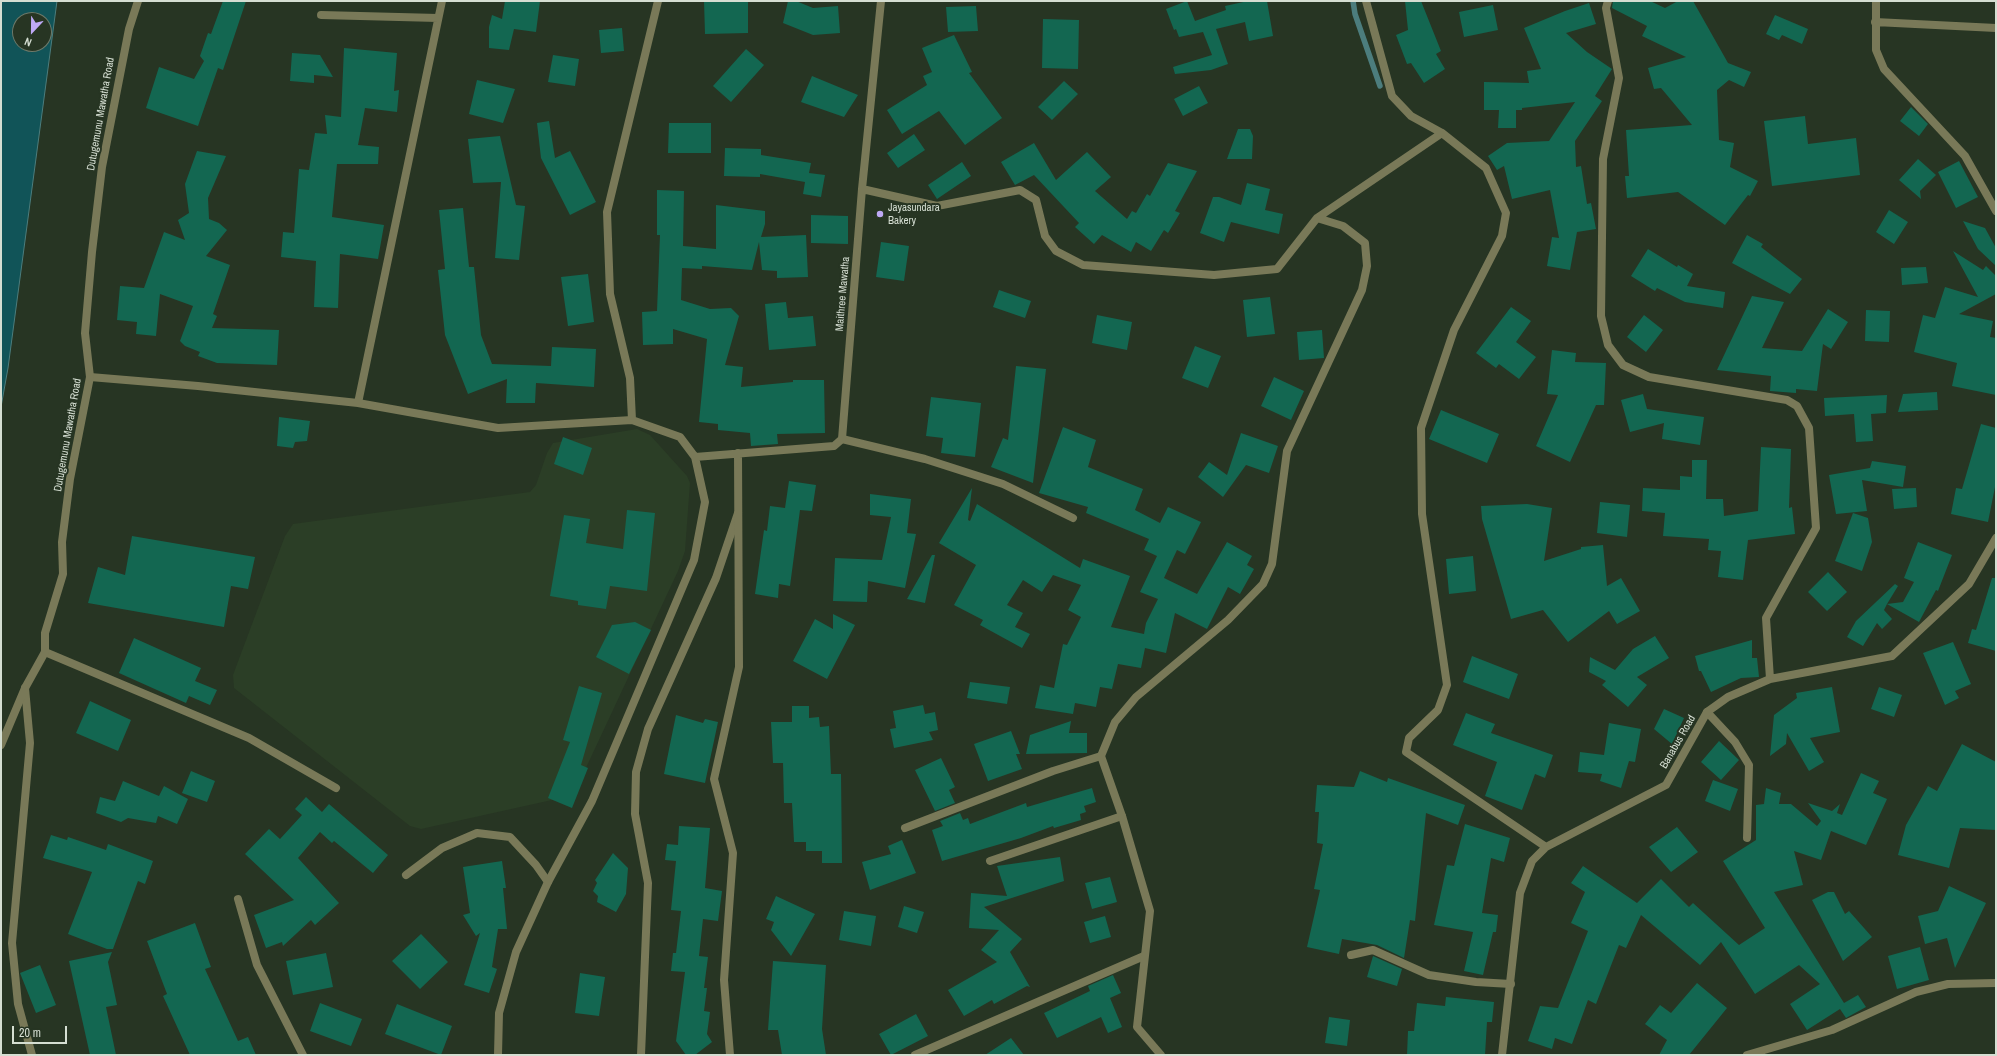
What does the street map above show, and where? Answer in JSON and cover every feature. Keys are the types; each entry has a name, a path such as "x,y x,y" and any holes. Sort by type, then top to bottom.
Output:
{"street":[{"name":"Dutugemunu Mawatha Road","path":"1,745 25,688 45,652 45,633 63,574 62,542 70,479 90,377 85,333 95,221 102,167 129,29 138,1"},
{"path":"358,403 442,1"},
{"path":"632,420 630,378 610,294 607,212 658,1"},
{"name":"Maithree Mawatha","path":"842,439 862,189 881,1"},
{"path":"1366,1 1392,96 1411,116 1442,133 1486,168 1506,213 1502,236 1454,330 1421,428 1422,514 1447,685 1438,710 1409,738 1406,752 1546,847"},
{"path":"1608,1 1606,8 1619,78 1603,158 1601,316 1608,345 1623,365 1649,378 1787,400 1798,406 1809,428 1816,528 1766,618 1770,679"},
{"path":"1876,1 1876,50 1884,70 1965,156 1996,211"},
{"path":"321,15 438,18"},
{"path":"1875,22 1996,28"},
{"path":"862,189 937,206 1020,190 1036,200 1045,236 1056,250 1083,265 1214,275 1277,269 1317,218 1442,133"},
{"path":"1161,1055 1137,1027 1150,911 1122,816 1101,756 1115,722 1136,697 1228,620 1263,584 1272,564 1287,451 1362,290 1367,266 1365,244 1343,226 1317,218"},
{"path":"90,377 198,386 358,403 498,428 632,420 680,437 695,457 705,502 694,560 592,802 548,882 516,952 499,1013 498,1055"},
{"path":"695,457 834,446 842,439 925,460 1004,484 1073,518"},
{"path":"730,1055 724,980 733,853 714,780 739,667 738,453"},
{"path":"641,1055 648,883 635,814 636,772 648,729 716,578 739,510"},
{"name":"Banabus Road","path":"1502,1055 1520,893 1532,861 1546,847 1666,785 1708,712 1728,696 1770,679 1892,656 1968,584 1996,538"},
{"path":"45,652 250,738 336,788"},
{"path":"25,688 30,743 12,943 18,1004 32,1055"},
{"path":"1708,712 1735,742 1748,765 1747,838"},
{"path":"905,828 1053,771 1101,756"},
{"path":"990,861 1122,816"},
{"path":"406,875 442,848 477,833 510,837 536,865 548,882"},
{"path":"238,899 257,965 303,1055"},
{"path":"1351,955 1373,950 1429,975 1476,982 1511,984"},
{"path":"915,1055 1144,956"},
{"path":"1748,1055 1832,1030 1916,992 1948,984 1996,983"}],"shaded area":[{"path":"637,429 650,435 687,476 690,483 685,551 678,571 577,787 570,796 421,829 410,826 234,688 233,675 285,536 293,524 530,492 536,485 547,453 553,443"}],"water":[{"path":"1,1 57,1 52,38 52,12 12,12 12,52 50,52 8,368 1,407"}],"building":[{"path":"223,1 246,1 223,70 218,68 198,126 146,108 159,67 194,79 204,61 200,56 208,33 211,34"},
{"path":"505,1 540,1 536,32 514,29 509,50 489,48 489,27 492,15 502,19"},
{"path":"704,1 748,1 748,33 705,34"},
{"path":"788,1 796,1 813,8 838,6 840,33 813,35 783,23"},
{"path":"1187,1 1195,21 1226,10 1225,6 1248,1 1267,1 1273,36 1249,41 1245,22 1216,29 1228,64 1211,70 1175,74 1173,67 1212,55 1203,32 1179,37 1176,29 1174,30 1166,9"},
{"path":"1405,1 1421,1 1441,51 1436,54 1445,69 1424,83 1411,63 1407,64 1396,35 1408,30"},
{"path":"1613,1 1650,1 1665,8 1678,1 1693,1 1728,63 1751,72 1744,87 1729,80 1717,90 1719,140 1734,143 1730,167 1758,181 1750,196 1748,195 1725,225 1678,192 1627,198 1625,176 1629,176 1626,130 1692,125 1661,88 1654,89 1648,68 1686,57 1642,36 1647,26 1612,8"},
{"path":"1589,3 1596,24 1566,33 1587,52 1612,69 1595,96 1602,101 1575,141 1576,167 1581,166 1587,204 1591,203 1596,229 1577,232 1570,270 1547,266 1552,237 1559,238 1550,190 1512,199 1504,166 1497,170 1488,156 1507,143 1549,141 1575,102 1516,110 1516,128 1498,128 1499,110 1484,110 1484,82 1529,83 1527,71 1541,69 1524,28"},
{"path":"1493,5 1498,30 1464,37 1459,12"},
{"path":"976,6 978,31 948,32 946,7"},
{"path":"1775,15 1808,29 1802,44 1782,35 1779,40 1766,34"},
{"path":"1043,19 1079,20 1078,69 1042,68"},
{"path":"622,28 624,51 601,53 599,30"},
{"path":"954,35 972,72 969,73 1002,118 965,145 939,111 902,134 887,110 927,85 923,76 932,72 922,48"},
{"path":"344,48 397,53 394,91 399,90 397,112 365,108 358,145 379,147 378,164 337,164 332,217 384,225 378,259 340,254 338,308 314,307 316,261 281,257 283,232 294,233 299,169 309,170 315,133 327,134 325,115 341,117"},
{"path":"746,49 764,65 731,102 713,86"},
{"path":"292,53 320,55 333,77 314,75 314,83 290,81"},
{"path":"553,55 579,59 575,86 548,82"},
{"path":"812,76 858,95 844,117 801,102"},
{"path":"477,80 515,89 503,123 469,114"},
{"path":"1064,81 1078,94 1052,120 1038,107"},
{"path":"1199,86 1208,103 1183,116 1174,99"},
{"path":"1911,107 1928,124 1919,136 1900,121"},
{"path":"1805,116 1808,144 1856,138 1860,175 1772,186 1764,121"},
{"path":"549,121 555,158 570,151 596,202 570,215 541,158 537,123"},
{"path":"669,123 711,123 711,153 668,153"},
{"path":"1238,129 1250,129 1253,136 1252,159 1227,159"},
{"path":"914,134 925,150 898,168 887,153"},
{"path":"500,136 516,205 525,206 519,260 495,258 501,182 473,183 468,139"},
{"path":"1034,143 1056,180 1087,152 1111,177 1095,191 1127,219 1132,211 1136,213 1147,194 1150,196 1168,163 1197,171 1175,211 1180,213 1168,233 1164,230 1151,251 1136,242 1131,252 1102,235 1094,244 1075,227 1079,223 1034,175 1015,185 1001,162"},
{"path":"725,148 761,149 761,155 811,163 809,173 825,175 821,197 803,194 805,182 760,174 760,177 724,176"},
{"path":"197,151 226,156 208,198 209,219 219,223 227,230 206,256 230,265 213,314 217,316 212,328 279,330 277,365 217,363 198,356 200,352 185,346 180,341 193,306 160,294 156,336 136,334 137,322 117,320 120,286 144,288 164,232 185,240 178,220 189,213 185,184"},
{"path":"1918,159 1936,175 1920,191 1921,199 1899,180"},
{"path":"1959,161 1978,197 1956,208 1938,172"},
{"path":"962,162 971,176 937,199 928,185"},
{"path":"1247,183 1270,189 1265,210 1283,214 1279,234 1231,222 1224,242 1200,233 1213,197 1219,197 1241,205"},
{"path":"657,190 684,191 683,246 716,249 716,205 765,211 765,224 761,237 806,235 808,277 777,278 777,271 762,270 759,242 752,270 702,266 702,269 682,268 681,300 710,309 731,308 739,316 725,365 743,367 741,387 793,382 793,380 824,380 825,433 777,434 778,444 751,446 750,433 718,430 718,424 699,422 707,339 673,329 673,344 643,345 642,312 657,311 660,235 657,235"},
{"path":"463,208 469,267 474,267 481,335 492,364 551,366 552,347 596,349 594,387 536,383 535,403 506,403 507,379 468,394 445,335 438,270 445,269 439,210"},
{"path":"1889,210 1908,222 1894,244 1876,232"},
{"path":"811,215 848,216 848,244 811,243"},
{"path":"1963,221 1985,228 1996,248 1996,266 1978,249"},
{"path":"1747,235 1763,244 1761,247 1802,279 1790,294 1732,263"},
{"path":"881,242 909,246 904,281 876,277"},
{"path":"1648,249 1677,267 1678,265 1693,274 1687,286 1725,292 1723,308 1685,302 1657,288 1655,291 1631,276"},
{"path":"1953,251 1983,270 1986,266 1996,276 1996,294 1959,314 1993,321 1990,337 1996,338 1996,395 1952,386 1957,363 1914,352 1923,315 1935,318 1945,287 1978,297"},
{"path":"1926,267 1928,283 1902,285 1901,268"},
{"path":"588,274 594,322 568,326 561,277"},
{"path":"999,290 1031,301 1025,318 993,307"},
{"path":"1752,296 1784,302 1762,348 1802,351 1828,309 1848,322 1831,349 1823,344 1817,391 1796,389 1796,393 1770,391 1771,376 1717,370"},
{"path":"1270,297 1275,334 1247,337 1243,300"},
{"path":"786,302 788,318 813,316 816,346 769,350 765,304"},
{"path":"1511,307 1531,321 1516,342 1536,357 1519,379 1499,364 1496,368 1476,353"},
{"path":"1866,310 1890,311 1889,342 1865,341"},
{"path":"1097,315 1132,322 1127,350 1092,343"},
{"path":"1644,315 1663,330 1646,352 1627,337"},
{"path":"1322,330 1324,358 1299,360 1297,332"},
{"path":"1195,346 1221,356 1208,388 1182,378"},
{"path":"1552,350 1576,353 1575,362 1606,363 1604,405 1596,405 1570,462 1536,446 1558,395 1547,394"},
{"path":"1016,366 1046,369 1033,483 991,467 1003,438 1008,440"},
{"path":"1274,377 1304,391 1291,420 1261,406"},
{"path":"1937,392 1938,410 1898,412 1903,394"},
{"path":"1643,394 1647,409 1704,417 1700,445 1662,439 1664,423 1630,432 1621,400"},
{"path":"1887,395 1886,413 1871,414 1873,441 1856,442 1854,414 1825,416 1824,398"},
{"path":"931,397 981,403 975,457 941,453 943,438 926,436"},
{"path":"1441,410 1499,434 1487,463 1429,439"},
{"path":"279,417 310,421 307,441 295,442 293,448 277,446"},
{"path":"1981,424 1996,428 1996,482 1988,522 1951,514 1956,488 1962,489"},
{"path":"1063,427 1096,440 1088,467 1143,489 1135,510 1160,523 1168,507 1201,522 1185,554 1177,550 1164,578 1197,594 1227,542 1252,556 1247,565 1254,569 1240,594 1228,587 1207,629 1175,613 1166,653 1145,648 1141,668 1118,664 1112,689 1100,687 1096,707 1075,703 1073,714 1035,708 1040,685 1054,688 1063,644 1067,645 1081,617 1068,610 1081,585 1053,575 1042,592 1023,580 1007,605 1023,613 1015,627 1030,634 1022,648 980,625 983,620 954,605 976,565 939,543 972,488 968,520 970,521 977,504 1080,568 1083,559 1130,576 1111,627 1144,634 1146,623 1158,599 1140,592 1157,556 1144,550 1149,539 1086,513 1088,507 1039,493"},
{"path":"1241,433 1278,446 1269,473 1246,465 1223,497 1198,477 1209,462 1227,475"},
{"path":"563,437 592,448 583,475 554,464"},
{"path":"1761,447 1791,449 1789,508 1792,507 1795,534 1748,540 1743,580 1718,577 1721,551 1708,550 1709,539 1663,536 1665,513 1642,511 1643,488 1680,490 1680,476 1692,477 1692,460 1707,460 1706,499 1723,499 1724,516 1758,511"},
{"path":"1872,461 1906,466 1903,487 1862,480 1867,511 1836,514 1829,475 1870,468"},
{"path":"789,481 816,485 812,511 800,510 790,586 779,584 778,598 755,594 764,530 767,531 770,506 785,508"},
{"path":"1916,488 1917,507 1894,509 1892,489"},
{"path":"870,494 911,499 907,533 916,534 905,588 868,581 867,602 833,601 835,558 882,560 891,517 870,515"},
{"path":"1600,502 1630,505 1627,537 1597,533"},
{"path":"1527,504 1552,508 1544,561 1581,549 1581,547 1603,545 1607,586 1621,578 1640,611 1617,624 1609,611 1568,642 1543,610 1511,619 1482,519 1481,506"},
{"path":"627,510 655,513 647,591 610,586 606,609 578,605 578,601 550,596 564,515 590,519 586,543 623,549"},
{"path":"1853,513 1868,518 1872,542 1862,571 1835,561"},
{"path":"132,536 255,557 248,589 231,586 224,627 88,603 98,567 125,575"},
{"path":"1918,542 1952,555 1938,591 1936,590 1919,622 1887,604 1903,602 1914,582 1904,578"},
{"path":"932,555 935,555 925,603 907,599"},
{"path":"1473,556 1476,591 1449,594 1446,559"},
{"path":"1828,572 1847,592 1827,611 1808,592"},
{"path":"1992,578 1996,578 1996,651 1968,643 1972,629 1976,630"},
{"path":"1895,584 1898,586 1884,610 1892,619 1882,629 1877,623 1863,646 1847,637 1856,621"},
{"path":"833,614 855,625 827,679 793,661 815,619 833,629"},
{"path":"635,622 651,630 629,674 596,657 612,625"},
{"path":"1655,636 1669,658 1637,677 1647,685 1628,707 1602,685 1606,681 1589,672 1590,657 1615,670 1633,649"},
{"path":"134,638 201,668 195,681 217,690 210,705 189,696 186,703 119,673"},
{"path":"1752,640 1752,658 1757,658 1759,677 1741,678 1711,692 1701,671 1699,671 1695,656"},
{"path":"1953,642 1971,684 1955,691 1959,698 1945,705 1923,653"},
{"path":"1472,656 1518,674 1509,699 1463,682"},
{"path":"970,682 1010,687 1007,704 967,698"},
{"path":"579,686 602,693 581,765 588,768 572,808 548,798 570,742 563,740"},
{"path":"1832,687 1840,732 1810,738 1824,762 1809,771 1787,733 1786,744 1770,756 1774,715 1797,698 1796,693"},
{"path":"1879,687 1902,695 1894,717 1871,709"},
{"path":"90,701 131,720 118,751 76,733"},
{"path":"923,705 925,714 935,712 938,730 929,732 933,740 894,748 890,729 896,728 893,711"},
{"path":"792,706 809,706 809,718 819,717 820,727 829,726 831,774 841,774 842,863 822,863 822,851 806,851 806,842 794,842 792,803 784,803 783,763 773,763 771,722 792,722"},
{"path":"1664,709 1684,718 1672,744 1654,729"},
{"path":"1466,713 1495,724 1491,733 1553,755 1545,778 1535,774 1522,810 1485,796 1497,762 1453,745"},
{"path":"676,715 703,723 705,719 718,722 705,783 664,774"},
{"path":"1071,721 1069,733 1087,733 1087,753 1026,754 1030,735"},
{"path":"1609,723 1641,729 1635,762 1629,761 1621,788 1600,781 1602,774 1578,772 1580,752 1604,755"},
{"path":"1011,731 1020,754 1016,754 1022,769 988,781 974,744"},
{"path":"1719,741 1739,760 1721,780 1701,762"},
{"path":"1962,744 1996,762 1996,830 1960,828 1949,868 1898,855 1906,825 1928,786 1937,791"},
{"path":"941,758 955,787 949,790 955,803 935,811 915,770"},
{"path":"191,771 215,781 207,802 182,793"},
{"path":"1360,771 1387,782 1388,778 1465,805 1458,825 1426,813 1415,921 1410,920 1404,958 1377,945 1342,939 1339,954 1307,947 1320,890 1314,889 1323,844 1317,843 1319,812 1315,812 1317,785 1354,787"},
{"path":"1861,773 1879,781 1873,793 1887,799 1866,845 1831,831 1821,860 1794,851 1803,885 1774,892 1844,1003 1858,995 1866,1007 1846,1018 1840,1009 1807,1030 1790,1004 1820,984 1799,965 1755,994 1721,942 1700,965 1641,915 1626,948 1619,945 1596,1004 1588,1000 1572,1044 1555,1038 1552,1049 1528,1041 1540,1006 1558,1008 1588,931 1571,923 1585,892 1571,883 1583,866 1637,903 1661,879 1689,907 1693,903 1739,945 1765,928 1723,861 1756,840 1756,805 1764,804 1766,788 1781,793 1779,804 1791,804 1817,826 1821,821 1808,803 1832,811 1840,804 1837,813 1842,815"},
{"path":"1713,780 1738,789 1730,811 1705,801"},
{"path":"123,781 159,796 164,786 188,799 177,824 158,816 156,823 128,818 121,822 96,813 100,797 115,801"},
{"path":"1092,788 1096,802 1084,806 1086,812 1080,814 1081,820 1054,828 1053,826 1021,838 942,861 932,830 943,826 940,821 960,813 963,820 968,818 970,824 1026,803 1027,807"},
{"path":"306,797 322,812 329,804 388,855 373,873 334,841 332,843 320,832 298,858 339,903 315,925 311,920 283,946 282,942 266,948 254,915 294,900 245,854 269,829 280,839 302,815 295,809"},
{"path":"1465,824 1510,838 1504,862 1491,858 1482,913 1498,915 1496,932 1493,932 1483,975 1464,971 1473,932 1434,925 1447,865 1454,866"},
{"path":"679,826 710,828 705,888 722,891 718,921 703,919 699,956 708,957 704,988 707,988 704,1011 710,1012 707,1034 712,1042 695,1055 686,1055 676,1041 685,972 671,971 673,953 676,953 681,911 671,910 676,861 665,860 667,844 678,845"},
{"path":"1677,827 1698,852 1671,872 1649,847"},
{"path":"51,835 67,840 68,837 106,850 108,844 153,861 145,884 138,881 113,949 107,949 68,934 92,872 43,858"},
{"path":"902,840 916,873 870,890 862,862 891,854 888,846"},
{"path":"613,853 628,868 626,894 616,912 597,902 598,896 593,891 597,883 595,880"},
{"path":"1060,857 1064,881 984,907 1022,939 1010,952 1030,987 1027,986 994,1004 992,1000 964,1016 948,990 997,962 981,950 999,930 969,928 971,893 1007,896 997,866"},
{"path":"502,861 506,888 503,888 507,929 498,929 492,967 497,969 489,993 464,985 480,933 476,936 463,915 470,913 463,867"},
{"path":"1110,877 1117,902 1092,909 1085,883"},
{"path":"1949,886 1986,903 1955,968 1947,938 1925,944 1918,916 1938,911"},
{"path":"1828,892 1834,892 1845,914 1849,911 1872,937 1843,961 1812,900"},
{"path":"776,896 815,914 791,956 771,930 774,922 766,919"},
{"path":"904,906 924,912 917,933 898,927"},
{"path":"844,911 876,916 871,946 839,940"},
{"path":"1105,916 1111,937 1090,943 1084,922"},
{"path":"195,923 211,967 205,969 238,1041 248,1037 256,1055 190,1055 163,996 167,994 147,941"},
{"path":"421,934 448,962 420,989 392,961"},
{"path":"1920,947 1929,980 1897,989 1888,956"},
{"path":"112,952 108,962 117,1005 106,1007 116,1055 90,1055 69,961"},
{"path":"326,953 333,987 293,995 286,961"},
{"path":"1373,956 1402,969 1397,986 1367,977"},
{"path":"773,961 826,965 822,1029 826,1055 782,1055 778,1030 768,1030"},
{"path":"40,965 56,1005 36,1013 20,973"},
{"path":"580,973 605,977 599,1016 575,1013"},
{"path":"1113,975 1121,993 1110,998 1122,1027 1108,1033 1101,1017 1057,1038 1044,1013 1090,991 1088,986"},
{"path":"1697,983 1727,1008 1689,1055 1659,1055 1667,1040 1645,1024 1660,1005 1671,1013"},
{"path":"1446,997 1494,1002 1492,1022 1487,1022 1485,1055 1407,1055 1408,1031 1414,1031 1417,1003 1445,1006"},
{"path":"320,1003 362,1019 351,1046 310,1031"},
{"path":"397,1004 452,1026 441,1055 385,1034"},
{"path":"916,1014 928,1036 891,1055 879,1034"},
{"path":"1329,1017 1350,1020 1347,1046 1325,1043"},
{"path":"1011,1038 1024,1055 985,1055"}],"waterway":[{"path":"1353,1 1355,14 1380,86"}],"place":[{"name":"Jayasundara Bakery","path":"880,214"}]}
